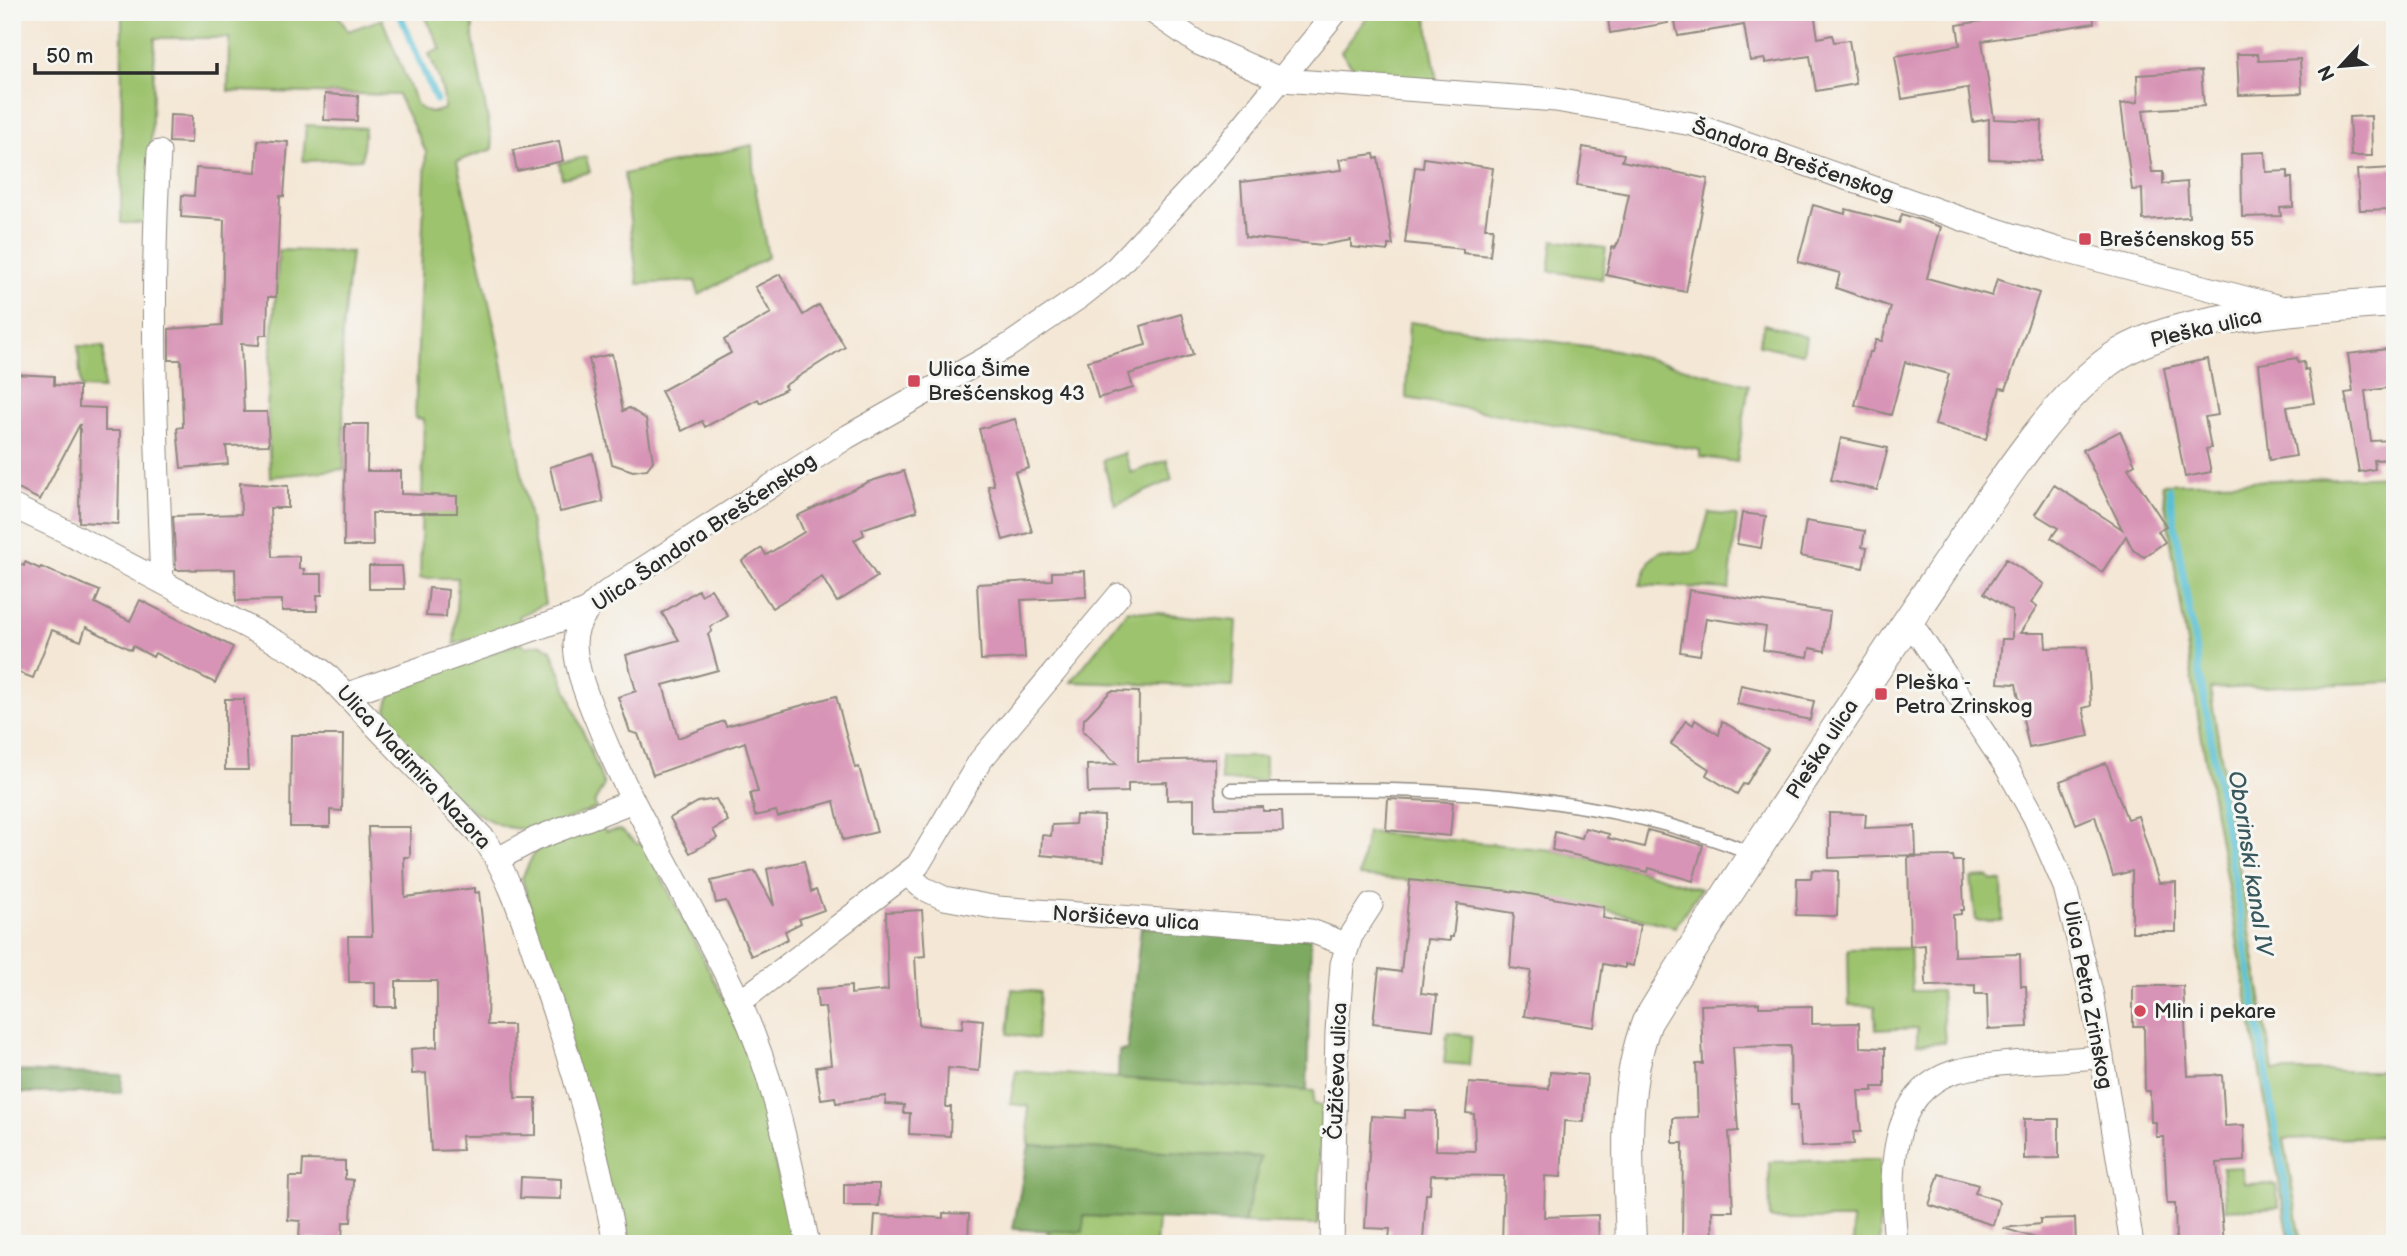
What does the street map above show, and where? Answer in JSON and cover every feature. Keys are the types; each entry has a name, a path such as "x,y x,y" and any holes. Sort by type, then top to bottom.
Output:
{"street":[{"name":"Šandora Breščenskog","path":"1153,12 1198,43 1282,80 1556,100 1692,124 1965,220 2057,249 2290,309"},
{"name":"Ulica Šandora Breščenskog","path":"808,1244 774,1094 740,1002 609,751 580,674 575,643 586,611 607,592 847,437 1008,346 1081,296 1116,268 1155,228 1282,80 1336,12"},
{"path":"159,152 153,251 155,414 162,582"},
{"name":"Pleška ulica","path":"1631,1244 1628,1132 1637,1048 1647,1022 1909,620 2025,453 2062,406 2097,370 2143,341 2195,327 2290,309 2395,302"},
{"name":"Ulica Vladimira Nazora","path":"12,506 297,653 348,694 485,840 498,859 516,899 558,1021 601,1177 615,1244"},
{"path":"740,1002 908,875 927,854 949,809 980,761 1119,595"},
{"path":"348,694 586,611"},
{"name":"Ulica Petra Zrinskog","path":"1909,620 1989,738 2051,852 2077,928 2102,1056 2132,1244"},
{"path":"498,859 535,839 634,801"},
{"name":"Noršićeva ulica","path":"908,875 923,888 944,898 998,908 1142,921 1311,930 1348,945"},
{"name":"Čužićeva ulica","path":"1332,1244 1337,1032 1342,964 1348,945 1371,905"},
{"path":"1896,1244 1893,1183 1895,1144 1908,1113 1933,1083 1945,1075 1970,1069 2102,1056"}],"lane":[{"path":"1231,790 1405,790 1539,802 1671,824 1754,855"}],"green space":[{"path":"122,12 336,12 348,31 382,19 417,105 433,112 444,109 444,102 440,81 429,54 441,49 423,12 473,12 473,38 493,149 457,161 500,351 545,604 519,616 521,622 454,644 458,578 420,578 424,419 415,418 426,152 398,95 228,91 229,38 155,38 148,223 121,223"},
{"path":"1371,12 1426,12 1437,81 1371,77 1357,73 1341,52"},
{"path":"2339,12 2395,12 2395,15 2339,19"},
{"path":"306,125 365,128 362,159 303,161"},
{"path":"752,145 754,181 768,257 699,295 695,281 638,284 624,174"},
{"path":"586,157 590,172 562,178 559,163"},
{"path":"1553,240 1606,248 1602,279 1549,271"},
{"path":"279,250 351,252 342,334 344,469 270,477 267,408"},
{"path":"1409,322 1615,350 1749,385 1737,462 1700,457 1700,450 1406,398"},
{"path":"1764,324 1806,337 1803,354 1759,345"},
{"path":"78,346 104,347 103,389 81,388"},
{"path":"1125,453 1131,473 1167,460 1172,480 1115,505 1103,460"},
{"path":"2395,476 2395,682 2210,689 2273,1071 2395,1071 2395,1136 2284,1139 2302,1244 2290,1244 2200,728 2162,484"},
{"path":"1709,513 1737,516 1729,589 1640,585 1650,560 1661,551 1691,553 1698,550"},
{"path":"1128,610 1237,621 1233,687 1071,682"},
{"path":"522,642 525,647 542,644 551,650 604,785 594,803 597,808 535,828 514,828 493,822 454,795 389,726 386,710 388,700 397,686"},
{"path":"1220,757 1265,757 1265,781 1221,781"},
{"path":"602,824 605,832 621,830 637,844 644,843 730,1011 753,1069 794,1244 624,1244 522,878 534,853 544,846"},
{"path":"1367,832 1552,850 1639,870 1701,889 1675,927 1558,900 1359,876"},
{"path":"1989,877 1990,880 2002,881 2003,921 1976,921 1971,878"},
{"path":"1141,927 1311,938 1307,1091 1118,1078 1119,1051 1127,1050"},
{"path":"1910,948 1912,991 1941,991 1945,1042 1917,1044 1917,1028 1876,1030 1875,1006 1849,1005 1848,949"},
{"path":"1012,989 1040,992 1037,1039 1008,1034"},
{"path":"1447,1033 1472,1036 1469,1065 1444,1063"},
{"path":"12,1071 122,1075 121,1093 12,1093"},
{"path":"1016,1071 1314,1091 1313,1104 1322,1105 1318,1225 1244,1223 1260,1157 1029,1145 1028,1106 1010,1104"},
{"path":"1029,1145 1261,1157 1244,1223 1084,1216 1083,1232 1013,1229"},
{"path":"1880,1159 1880,1244 1854,1244 1852,1219 1770,1219 1769,1162"},
{"path":"2242,1167 2244,1183 2276,1185 2279,1207 2226,1210 2222,1168"},
{"path":"1083,1216 1158,1219 1156,1244 1047,1244 1048,1230 1082,1231"},
{"path":"1480,1236 1480,1244 1430,1244 1430,1237"}],"building":[{"path":"1607,12 1667,12 1668,23 1610,33"},
{"path":"1673,12 1814,12 1818,38 1832,35 1834,42 1849,40 1856,84 1816,91 1810,56 1765,63 1765,59 1750,61 1744,25 1678,36"},
{"path":"1980,12 2093,12 2094,23 1982,41 1994,119 2042,121 2041,161 1989,159 1989,119 1973,122 1968,88 1902,99 1895,56 1960,45 1957,25 1982,21"},
{"path":"2237,54 2258,54 2259,61 2300,59 2302,93 2239,95"},
{"path":"2201,71 2204,106 2143,110 2152,172 2163,172 2163,184 2187,182 2189,217 2143,220 2142,189 2132,190 2121,104 2138,102 2137,75"},
{"path":"325,94 358,96 357,121 324,120"},
{"path":"170,115 192,116 191,143 169,142"},
{"path":"2371,116 2372,156 2351,156 2349,117"},
{"path":"258,140 288,142 284,196 280,196 276,297 268,297 267,335 260,335 259,345 241,344 244,412 267,412 269,445 226,446 228,464 181,468 177,428 183,427 181,360 169,360 169,329 222,325 224,220 181,217 182,195 194,196 196,168 256,172"},
{"path":"559,141 563,161 517,171 513,150"},
{"path":"1583,147 1624,154 1622,161 1708,179 1686,292 1606,275 1612,247 1615,248 1619,241 1629,194 1577,185"},
{"path":"2265,152 2266,172 2288,171 2288,178 2292,178 2293,207 2280,208 2281,216 2242,217 2241,153"},
{"path":"1374,154 1375,159 1378,158 1393,245 1388,245 1388,251 1351,247 1351,240 1323,245 1245,237 1241,182 1342,170 1340,159"},
{"path":"1424,158 1493,168 1485,228 1493,228 1490,256 1463,253 1463,249 1405,243 1415,167 1423,168"},
{"path":"2395,168 2395,209 2360,210 2357,170"},
{"path":"1813,205 1845,214 1846,209 1899,223 1902,214 1941,227 1927,278 1992,296 1997,279 2039,293 2006,389 2000,388 1986,439 1935,425 1949,374 1905,362 1891,415 1855,405 1869,352 1872,352 1876,340 1882,341 1891,307 1836,288 1840,273 1798,262"},
{"path":"780,274 803,315 819,305 845,347 784,386 786,389 760,403 758,399 705,427 702,421 682,431 661,391 731,353 724,340 771,313 755,287"},
{"path":"1181,314 1193,355 1129,374 1133,388 1098,398 1088,361 1146,345 1141,326"},
{"path":"2395,348 2395,387 2365,391 2371,441 2395,440 2395,459 2374,460 2375,469 2359,472 2345,393 2353,392 2348,354"},
{"path":"612,354 623,411 629,408 646,419 653,461 647,469 633,471 612,464 589,359"},
{"path":"2297,358 2298,363 2304,362 2305,370 2308,369 2314,403 2287,407 2296,456 2269,460 2259,364"},
{"path":"2208,359 2218,415 2205,417 2211,448 2206,449 2211,472 2185,477 2164,368"},
{"path":"12,374 54,376 54,385 79,386 79,407 105,408 105,431 120,431 118,524 79,522 80,424 40,500 12,486"},
{"path":"1015,419 1029,468 1015,472 1032,532 1003,540 988,486 994,485 979,429"},
{"path":"345,424 368,424 367,471 401,471 401,494 457,496 457,513 372,513 373,546 344,546"},
{"path":"2120,431 2135,464 2128,468 2166,526 2158,531 2165,542 2144,557 2133,550 2126,536 2102,572 2051,538 2058,528 2035,514 2054,485 2122,529 2083,450"},
{"path":"1841,438 1888,448 1877,490 1831,480"},
{"path":"593,454 603,502 560,512 550,467"},
{"path":"904,471 917,511 862,529 864,535 854,540 877,577 837,602 822,577 772,608 742,561 762,548 766,555 804,532 797,516 868,482"},
{"path":"240,483 288,486 288,508 270,508 272,557 299,556 299,569 304,569 304,574 322,574 322,595 317,595 317,611 282,611 282,600 236,601 235,569 176,570 173,516 241,514"},
{"path":"1742,513 1766,516 1761,548 1737,544"},
{"path":"1806,521 1865,531 1862,547 1867,548 1863,568 1800,556"},
{"path":"2006,559 2044,584 2031,603 2037,607 2020,633 2045,633 2046,648 2087,647 2091,706 2083,708 2089,736 2029,748 2016,684 1998,683 2002,639 2012,639 2012,611 1984,593"},
{"path":"12,561 24,566 25,562 40,569 41,567 100,591 95,603 130,621 140,600 233,647 215,683 155,653 153,657 133,646 131,650 86,627 81,641 52,630 33,678 12,670"},
{"path":"369,566 402,566 404,589 369,589"},
{"path":"1085,571 1086,597 1021,600 1025,658 981,660 977,584 1052,580 1052,572"},
{"path":"429,588 448,590 446,617 426,616"},
{"path":"711,589 728,616 710,627 712,631 708,634 718,670 663,685 678,738 724,721 726,726 836,696 855,768 859,767 877,832 843,840 834,801 778,817 776,811 755,816 750,793 758,792 745,742 653,775 638,734 630,732 618,697 636,691 626,655 679,640 662,613 698,590 701,595"},
{"path":"1689,590 1830,612 1825,651 1810,648 1808,657 1763,650 1766,627 1706,618 1700,655 1680,652"},
{"path":"1741,685 1814,701 1810,720 1737,704"},
{"path":"1111,691 1139,692 1138,761 1215,759 1216,808 1263,807 1263,811 1282,811 1283,831 1194,833 1194,799 1167,800 1167,782 1128,783 1128,792 1088,793 1087,765 1117,764 1083,731 1084,719"},
{"path":"225,699 244,699 248,770 225,770"},
{"path":"1686,720 1693,725 1695,720 1719,735 1722,721 1768,749 1746,785 1743,784 1737,794 1706,775 1709,769 1671,744"},
{"path":"291,735 343,735 342,811 330,810 330,827 290,827"},
{"path":"2106,763 2127,819 2138,816 2159,883 2176,882 2176,932 2132,932 2132,871 2113,876 2095,816 2076,824 2060,781"},
{"path":"716,799 728,821 713,830 717,838 690,853 670,818 698,802"},
{"path":"1388,799 1453,802 1450,836 1386,830"},
{"path":"1829,813 1866,814 1865,828 1915,826 1916,855 1829,858"},
{"path":"1076,815 1104,816 1104,861 1041,855 1042,835 1051,836 1052,825 1075,824"},
{"path":"368,827 410,827 410,857 404,857 405,897 475,888 475,893 479,892 488,976 487,1025 513,1025 515,1098 536,1098 536,1135 461,1136 462,1150 431,1151 426,1073 412,1074 411,1049 437,1047 437,981 396,981 396,1007 375,1007 375,982 349,982 348,936 372,936"},
{"path":"1585,828 1609,834 1608,838 1644,847 1648,830 1703,845 1693,881 1649,868 1648,872 1552,850 1555,832 1582,838"},
{"path":"1953,856 1954,861 1962,861 1964,910 1961,910 1961,914 1953,915 1954,956 2020,954 2021,986 2026,986 2028,1027 1988,1029 1987,994 1975,994 1975,985 1926,986 1925,945 1910,946 1908,857"},
{"path":"804,861 811,892 816,890 824,910 799,919 801,923 785,931 788,939 751,956 726,901 716,903 711,881 755,871 774,906 767,869"},
{"path":"1812,870 1838,871 1837,916 1796,915 1797,878 1811,878"},
{"path":"1410,880 1518,892 1604,907 1603,918 1640,925 1633,966 1625,964 1625,968 1603,964 1594,1027 1524,1016 1531,971 1510,968 1514,913 1457,904 1453,937 1450,937 1450,941 1427,939 1421,993 1437,995 1433,1030 1373,1023 1379,969 1401,972"},
{"path":"922,910 925,956 915,957 919,1025 962,1029 963,1018 983,1020 979,1071 948,1068 946,1107 951,1107 950,1136 909,1134 910,1113 903,1113 904,1105 885,1104 886,1096 836,1103 835,1097 821,1099 816,1067 831,1065 825,1007 818,1007 816,989 851,986 851,994 888,990 886,912"},
{"path":"2133,986 2183,986 2188,1076 2222,1075 2225,1126 2244,1125 2245,1161 2217,1163 2224,1244 2176,1244 2175,1204 2167,1204 2164,1137 2156,1137 2156,1122 2151,1122 2150,1091 2145,1091 2144,1026 2133,1026"},
{"path":"1759,1003 1759,1007 1812,1006 1812,1024 1859,1023 1860,1047 1885,1048 1885,1087 1873,1087 1873,1091 1858,1091 1861,1132 1853,1132 1854,1144 1801,1147 1798,1105 1791,1105 1790,1046 1733,1047 1738,1131 1729,1132 1733,1211 1712,1211 1713,1244 1682,1244 1683,1143 1673,1143 1673,1118 1698,1117 1696,1064 1703,1064 1701,1005"},
{"path":"1550,1072 1587,1075 1584,1122 1564,1121 1561,1177 1545,1176 1544,1217 1598,1215 1599,1244 1502,1244 1504,1176 1431,1175 1430,1194 1426,1194 1423,1242 1389,1241 1390,1229 1365,1228 1371,1116 1405,1118 1405,1110 1436,1111 1436,1150 1475,1151 1474,1114 1466,1113 1469,1083 1549,1089"},
{"path":"2024,1119 2059,1119 2059,1158 2024,1159"},
{"path":"303,1160 345,1161 345,1179 353,1180 351,1222 343,1222 342,1240 299,1239 300,1221 288,1220 289,1177 302,1177"},
{"path":"1939,1174 1978,1185 1975,1193 1997,1200 1999,1203 1993,1225 1929,1205"},
{"path":"521,1177 561,1179 561,1199 520,1198"},
{"path":"844,1184 879,1184 879,1206 844,1206"},
{"path":"943,1213 969,1214 968,1244 873,1244 875,1215 943,1218"},
{"path":"2075,1218 2076,1244 2055,1244 2003,1228 2040,1224 2040,1219"}],"waterway":[{"path":"399,12 436,100"},
{"name":"Oborinski kanal IV","path":"2169,489 2295,1244"}],"place":[{"name":"Brešćenskog 55","path":"2085,239"},
{"name":"Ulica Šime Brešćenskog 43","path":"914,381"},
{"name":"Pleška - Petra Zrinskog","path":"1881,694"},
{"name":"Mlin i pekare","path":"2140,1011"}]}
